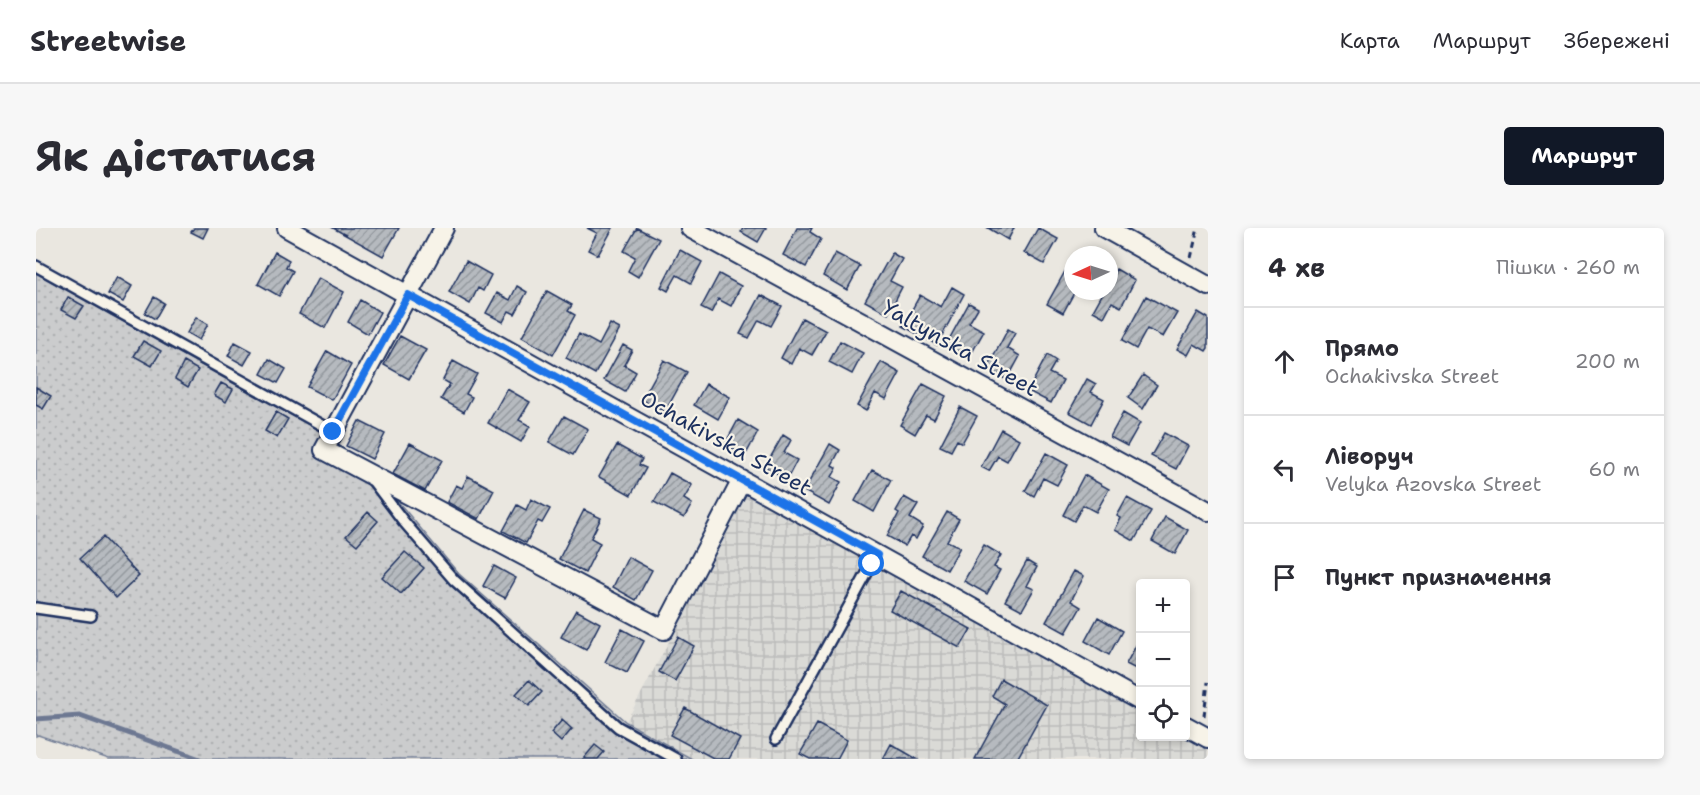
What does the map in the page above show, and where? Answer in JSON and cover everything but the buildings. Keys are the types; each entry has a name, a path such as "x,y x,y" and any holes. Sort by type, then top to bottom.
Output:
{"street":[{"name":"Ochakivska Street","path":"288,228 1136,699"},
{"path":"444,228 324,450 664,630 742,480"},
{"name":"Yaltynska Street","path":"690,228 1208,511"},
{"path":"1104,228 1208,286"}],"lane":[{"path":"36,266 333,432"},
{"path":"367,474 404,522 454,580 618,727 676,759"},
{"path":"776,739 877,555"},
{"path":"36,608 91,616"}],"path":[{"path":"1187,274 1198,228"},
{"path":"1198,733 1208,682"}],"shaded area":[{"path":"36,273 327,435 318,451 389,491 459,574 626,722 692,759 109,759 36,736"},
{"path":"747,495 1136,711 1136,741 1190,741 1208,750 1208,759 692,759 626,722"}],"waterway":[{"path":"36,719 80,716 200,759"}],"route":[{"path":"333,432 408,295 877,555 872,564"}]}
